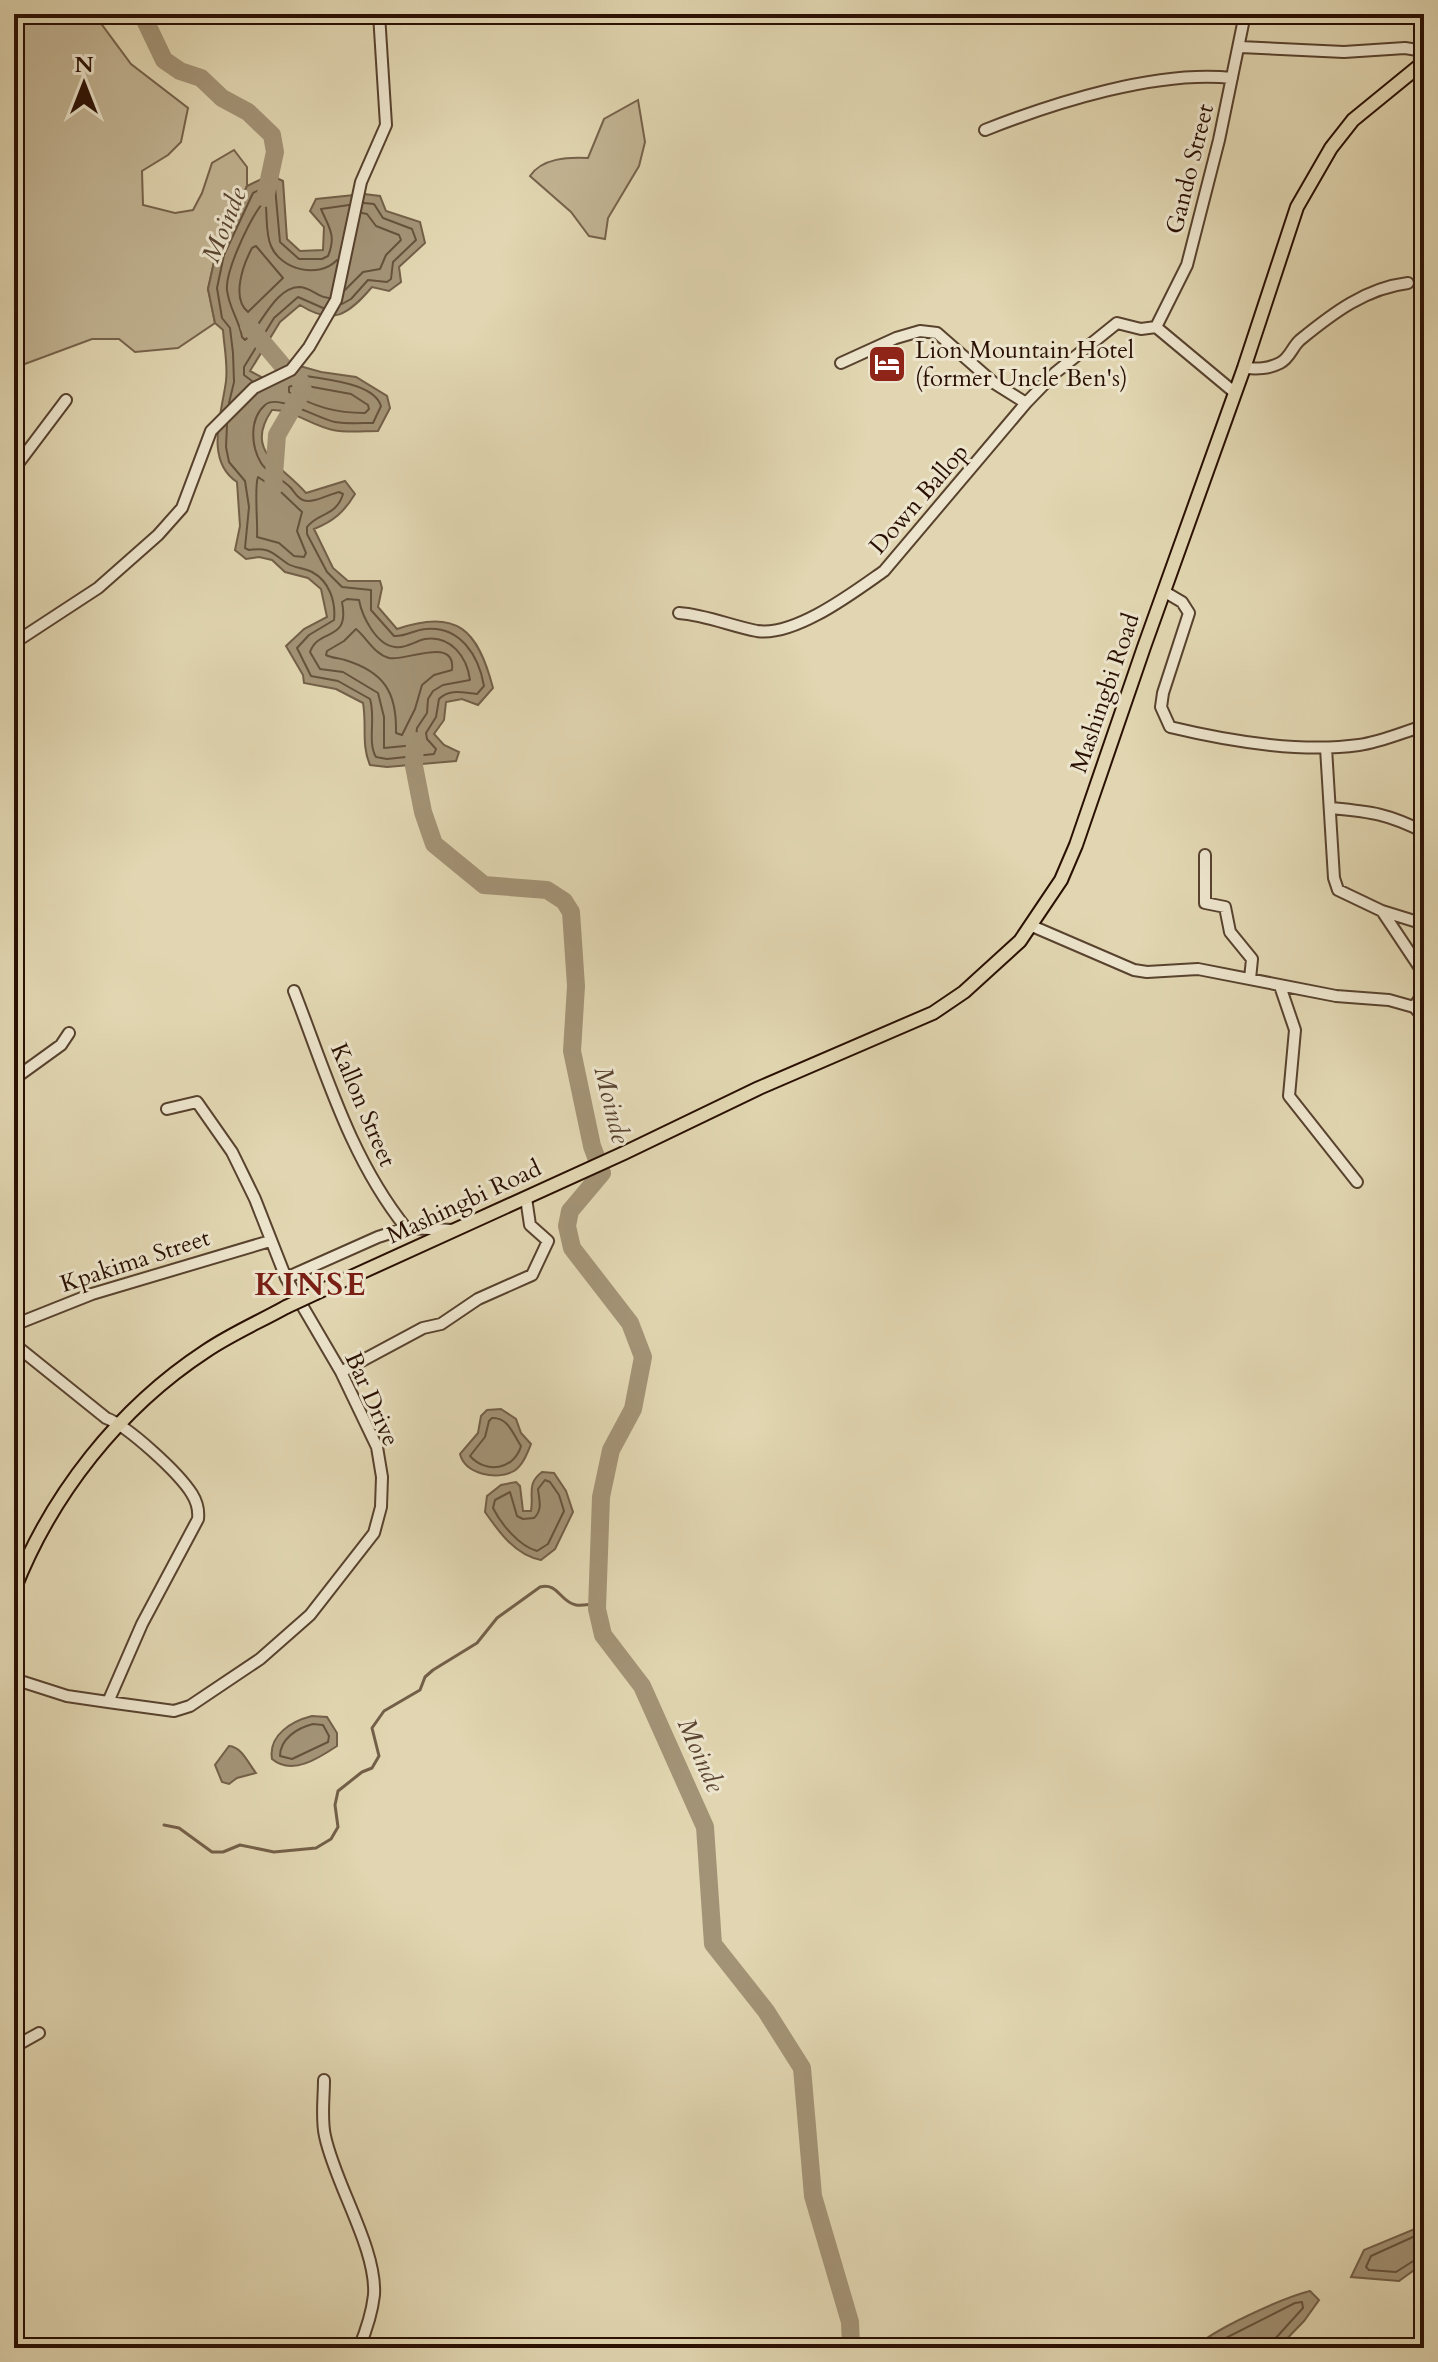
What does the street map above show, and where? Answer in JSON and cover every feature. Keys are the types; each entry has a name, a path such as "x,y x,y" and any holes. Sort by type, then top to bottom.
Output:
{"main road":[{"name":"Mashingbi Road","path":"121,1423 188,1363 223,1340 286,1307 772,1082 933,1013 964,992 1010,951 1032,926 1061,880 1076,845 1244,368 1286,233 1313,177 1353,120 1424,62"},
{"path":"14,1590 55,1505 88,1460 121,1423"}],"street":[{"path":"14,643 98,588 158,535 182,508 211,431 254,388 291,370 316,335 336,300 361,182 386,125 379,14"},
{"name":"Gando Street","path":"1156,327 1187,265 1240,47 1245,14"},
{"path":"1240,47 1344,52 1405,48 1424,51"},
{"path":"985,130 1036,110 1085,96 1177,77 1202,75 1232,78"},
{"path":"1244,368 1266,369 1285,361 1297,343 1360,296 1386,286 1408,283"},
{"name":"Down Ballop","path":"679,613 694,614 761,632 778,631 831,606 884,571 1055,373 1117,323 1141,329 1156,327"},
{"path":"1156,327 1234,392"},
{"path":"841,363 896,338 920,331 937,333 994,383 1026,403"},
{"path":"14,469 66,400"},
{"path":"1165,592 1182,602 1189,613 1163,693 1161,707 1170,727 1208,736 1326,748 1363,744 1424,726"},
{"path":"1326,748 1334,878 1338,890 1382,911 1424,924"},
{"path":"1330,808 1376,812 1424,832"},
{"path":"1205,855 1205,903 1225,907 1230,932 1252,959 1250,979"},
{"path":"1382,911 1420,968 1424,980"},
{"path":"1032,926 1134,970 1198,969 1336,996 1389,1000 1414,1007 1424,1018"},
{"path":"1280,986 1295,1030 1289,1096 1357,1182"},
{"name":"Kallon Street","path":"294,991 334,1099 365,1167 406,1228"},
{"path":"1414,1007 1424,992"},
{"path":"14,1079 61,1045 69,1033"},
{"name":"Bar Drive","path":"14,1679 67,1696 174,1711 190,1706 260,1659 310,1615 374,1533 381,1507 382,1477 377,1447 341,1372 286,1278 255,1199 232,1152 197,1102 167,1109"},
{"path":"341,1372 423,1328 441,1324 478,1299 532,1275 548,1241 530,1225 526,1198"},
{"path":"286,1278 378,1237 406,1228 454,1230"},
{"name":"Kpakima Street","path":"14,1325 92,1294 270,1241"},
{"path":"14,1344 106,1418 121,1423 179,1477 192,1493 199,1511 198,1519 142,1624 108,1702"},
{"path":"14,2047 39,2033"},
{"path":"324,2080 324,2132 371,2271 374,2293 359,2348"}],"shaded area":[{"path":"14,14 99,14 100,22 131,64 188,108 181,142 168,155 142,171 143,205 175,213 193,210 212,163 234,150 247,167 247,186 216,253 208,289 215,323 178,348 135,352 119,339 92,339 14,368"},
{"path":"638,100 645,142 639,166 608,218 605,239 589,236 571,212 530,176 548,162 588,158 604,119"}],"water":[{"path":"270,175 283,181 287,239 300,251 323,250 324,227 310,211 316,199 364,194 380,196 386,211 420,222 425,243 399,267 401,282 389,291 372,287 347,311 331,316 300,305 280,322 250,371 265,379 293,364 356,377 387,396 390,408 378,431 333,430 287,412 272,410 264,424 262,437 269,457 306,493 345,481 355,494 338,515 314,529 333,568 348,581 380,581 382,588 378,607 397,629 435,621 450,623 472,638 480,651 493,688 478,705 462,699 446,702 444,720 434,734 444,745 459,752 456,761 387,767 370,765 363,703 336,689 304,683 303,675 286,646 304,629 327,617 321,589 308,578 285,572 272,560 259,557 246,559 235,550 240,526 237,482 227,473 218,449 226,355 223,330 215,323 208,289 216,253 247,186"},
{"path":"501,1409 516,1419 521,1433 531,1444 514,1471 499,1475 482,1474 468,1466 460,1454 478,1433 481,1416 487,1410"},
{"path":"542,1472 554,1473 566,1491 573,1512 555,1549 541,1560 516,1548 485,1512 487,1496 501,1485 516,1482 520,1486 523,1511 531,1511 532,1485"},
{"path":"312,1716 327,1717 337,1733 337,1746 297,1766 280,1764 272,1759 274,1743 283,1730"},
{"path":"229,1746 241,1752 256,1773 237,1778 229,1784 222,1782 215,1765"},
{"path":"1424,2221 1424,2263 1399,2281 1351,2277 1364,2250 1415,2229"},
{"path":"1310,2291 1319,2300 1278,2348 1195,2348 1216,2332 1249,2315"}],"waterway":[{"name":"Moinde","path":"142,14 164,60 180,71 201,78 222,98 248,112 272,135 275,152 265,198"},
{"name":"Moinde","path":"249,326 288,372 299,378 303,390 277,435 273,488"},
{"name":"Moinde","path":"415,741 414,766 423,812 434,844 484,885 547,890 564,901 571,912 576,986 572,1051 592,1146 602,1173 570,1211 567,1226 572,1248 630,1323 643,1357 633,1409 611,1450 601,1497 597,1609 603,1635 642,1686 705,1827 713,1944 766,2011 802,2068 813,2196 850,2322 851,2348"},
{"path":"164,1825 179,1828 212,1852 223,1852 240,1845 274,1852 316,1848 331,1839 338,1827 335,1805 338,1791 372,1768 379,1756 372,1728 384,1711 420,1690 425,1677 433,1670 477,1643 497,1618 540,1587 551,1587 576,1605 597,1604"}],"place":[{"name":"Lion Mountain Hotel (former Uncle Ben's)","path":"887,364"}],"district":[{"name":"KINSE","path":"311,1285"}]}
